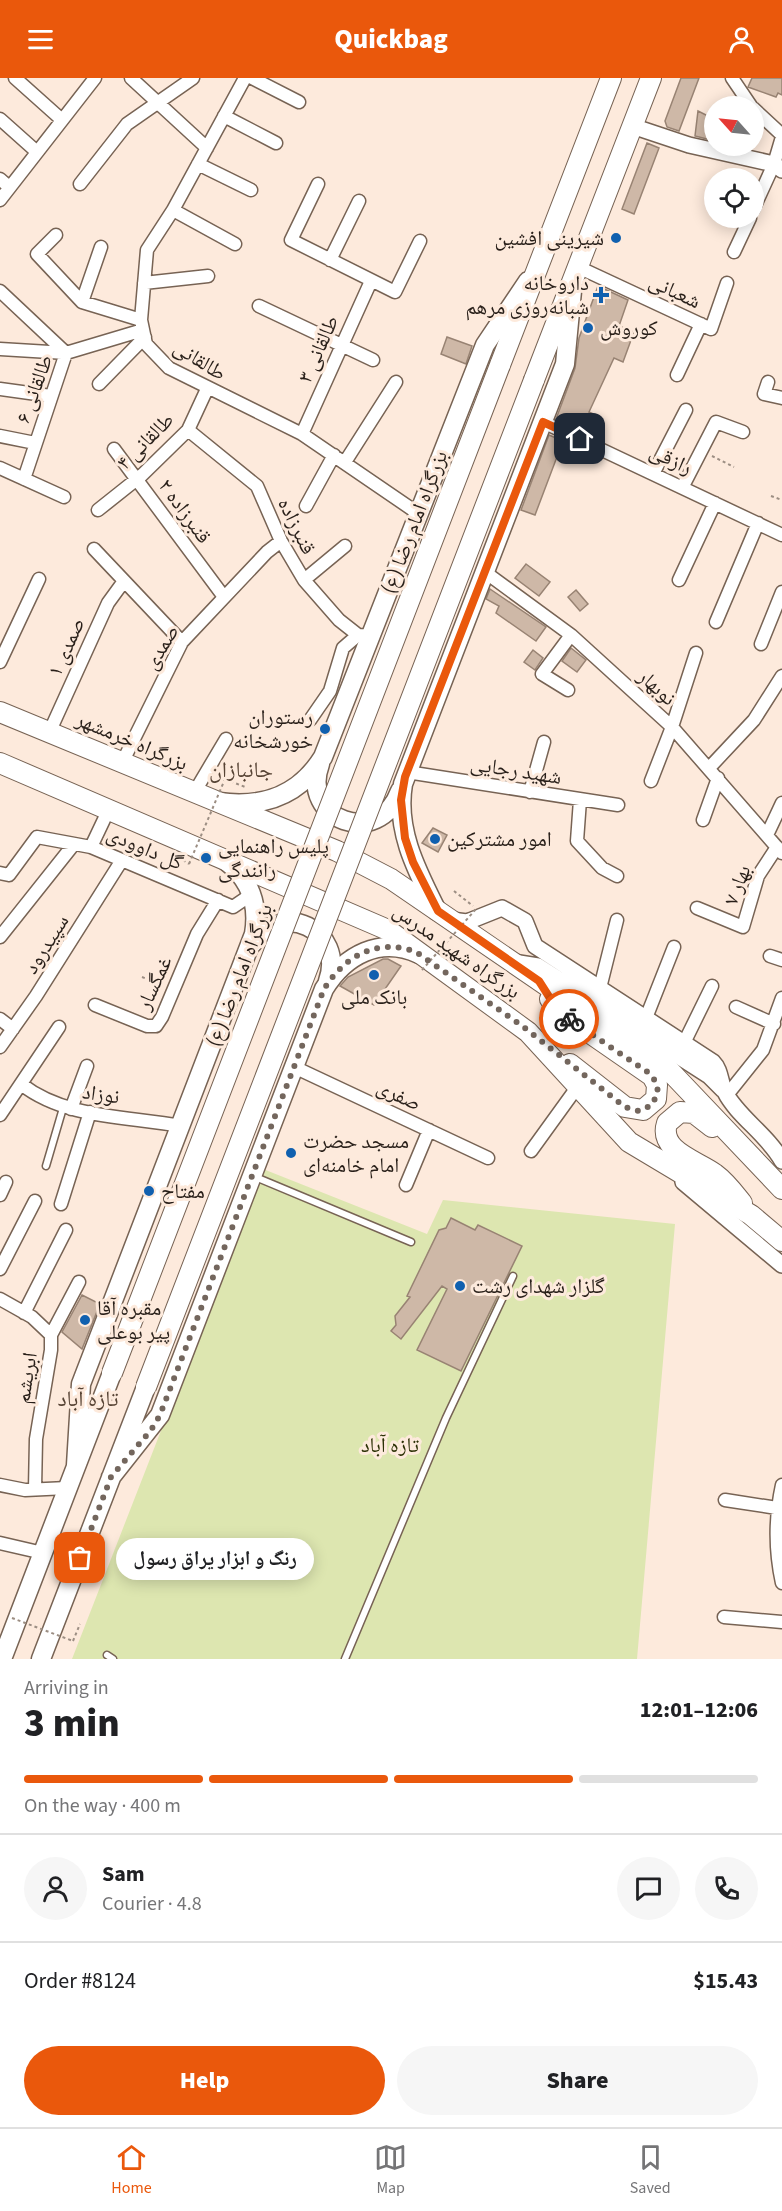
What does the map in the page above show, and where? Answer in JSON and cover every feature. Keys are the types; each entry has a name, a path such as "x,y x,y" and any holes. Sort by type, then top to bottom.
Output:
{"highway":[{"name":"بزرگراه امام رضا (ع)","path":"112,1373 611,78"},
{"path":"146,1387 651,78"},
{"name":"بزرگراه خرمشهر","path":"0,712 359,861 391,879 443,915"},
{"path":"4,764 216,855"},
{"name":"بزرگراه شهید مدرس","path":"216,855 378,924 428,966 521,1025 626,1140 758,1221 782,1241"},
{"name":"بزرگراه شهید مدرس","path":"443,915 667,1068 782,1189"},
{"path":"521,1025 628,1109 643,1110 656,1099 657,1085 652,1076 561,1013 539,981"},
{"path":"754,1160 694,1113 676,1113 667,1123 665,1134 670,1146 719,1177 758,1221"}],"main road":[{"name":"بزرگراه امام رضا (ع)","path":"202,796 247,802 281,797 302,783 323,757 365,636 419,514 485,345 538,268"},
{"path":"323,757 317,774 318,795 330,812 348,822 366,823 382,816 394,804 565,364 575,274"},
{"path":"406,776 402,807 408,847 443,915"},
{"path":"216,855 236,869 252,894 256,920 248,952"},
{"path":"111,1477 151,1430 160,1415 331,968 329,951 320,936 306,926 289,922 272,926 258,936 248,952"},
{"path":"325,987 346,962 373,949 406,949 428,966"},
{"name":"بزرگراه امام رضا (ع)","path":"76,1465 81,1384 248,952"},
{"name":"بزرگراه امام رضا (ع)","path":"2,1659 112,1373"},
{"path":"41,1659 146,1387"}],"street":[{"path":"15,78 62,120"},
{"path":"0,200 5,183 37,152 95,78"},
{"path":"131,78 207,148"},
{"path":"80,184 127,124 193,78"},
{"path":"99,384 143,329 147,250 173,210 245,78"},
{"path":"252,78 299,102"},
{"path":"732,78 744,96"},
{"path":"224,116 276,143"},
{"path":"0,119 37,152"},
{"path":"764,119 782,136 778,167 764,191"},
{"path":"632,126 689,145 778,167"},
{"path":"198,164 251,190"},
{"path":"318,184 291,240 395,292 420,241"},
{"path":"330,260 359,201"},
{"path":"173,210 235,244"},
{"path":"734,252 745,228"},
{"path":"56,235 38,254 82,302 143,329"},
{"path":"82,302 100,247"},
{"name":"شعبانی","path":"575,274 711,329 727,283"},
{"path":"144,283 208,276"},
{"name":"طالقانی ۳","path":"302,434 370,281"},
{"path":"0,291 66,353"},
{"path":"259,306 373,360"},
{"path":"677,375 701,324"},
{"name":"طالقانی","path":"143,329 146,344 169,368 207,389 302,434 419,514"},
{"name":"طالقانی ۶","path":"24,479 66,353 143,329"},
{"path":"0,349 66,353"},
{"path":"306,506 396,382"},
{"path":"768,382 764,394 782,398"},
{"path":"0,388 51,396"},
{"name":"طالقانی ۴","path":"98,510 137,478 188,430 207,389"},
{"path":"654,472 686,410"},
{"name":"رازقی","path":"543,422 654,472 782,535"},
{"path":"683,486 716,422 743,432"},
{"name":"قنبرزاده","path":"188,430 257,486 281,541 304,580 339,620 365,636"},
{"path":"0,435 35,443"},
{"name":"قنبرزاده ۲","path":"114,449 224,597"},
{"path":"0,468 64,497"},
{"path":"679,580 715,503"},
{"path":"716,622 758,523"},
{"name":"صمدی","path":"122,763 182,642 281,541"},
{"path":"304,580 345,546"},
{"path":"94,549 182,642"},
{"name":"نوبهار","path":"485,572 571,635 672,727 710,767 779,850"},
{"path":"0,662 39,579"},
{"name":"صمدی ۱","path":"49,733 108,603 124,581"},
{"path":"761,644 782,592"},
{"path":"568,690 542,674 571,635"},
{"path":"310,720 330,691 343,648 365,636"},
{"path":"651,781 672,727 696,653"},
{"path":"710,767 754,720 782,676"},
{"path":"202,796 226,739"},
{"path":"530,792 544,742"},
{"name":"شهید رجایی","path":"406,776 580,800 591,799 618,805"},
{"path":"703,820 718,778"},
{"path":"580,800 577,841 602,867 617,876"},
{"path":"767,836 782,803"},
{"name":"گل داوودی","path":"109,809 91,847 233,907 252,894"},
{"path":"0,873 9,874 37,837 91,847"},
{"path":"0,936 74,844"},
{"name":"بهار ۷","path":"697,908 743,927 758,876 779,850"},
{"name":"سپیدرود","path":"0,1047 36,996 122,860"},
{"name":"غمگسار","path":"95,1005 147,1026 156,1026 197,934 218,900"},
{"path":"443,915 465,923 500,908 506,909 525,921 535,946 716,1065 727,1095"},
{"path":"600,988 617,920"},
{"path":"646,1018 674,947"},
{"path":"510,962 538,966 709,1076 777,1151 782,1161"},
{"path":"684,1043 712,986"},
{"path":"727,1095 763,1050 782,998"},
{"path":"736,1007 774,1024"},
{"path":"0,1019 13,1029"},
{"path":"0,1115 59,1027"},
{"path":"67,1108 87,1066"},
{"name":"صفری","path":"294,1067 488,1158"},
{"name":"نوزاد","path":"21,1084 37,1097 67,1108 181,1126"},
{"path":"531,1151 578,1086"},
{"path":"61,1204 90,1113"},
{"path":"406,1185 429,1130"},
{"path":"649,1153 782,1266"},
{"path":"0,1195 6,1182"},
{"path":"0,1269 35,1201"},
{"path":"24,1313 66,1230"},
{"path":"51,1335 80,1282"},
{"name":"ابریشم","path":"0,1299 24,1313 51,1335 51,1350 36,1439 35,1489"},
{"path":"0,1485 35,1489 67,1488"},
{"path":"782,1485 777,1508 778,1565 782,1583"},
{"path":"726,1500 777,1508"},
{"path":"0,1543 43,1553"},
{"path":"724,1617 782,1622"}],"lane":[{"path":"46,1166 67,1108"},
{"path":"252,1176 411,1242"},
{"path":"345,1659 446,1418 513,1276"}],"path":[{"path":"701,451 734,467"},
{"path":"771,496 782,500"},
{"path":"189,864 225,779 247,788"},
{"path":"428,966 476,909 454,891"},
{"path":"142,977 173,990"},
{"path":"12,1618 73,1641 80,1624"}],"green space":[{"name":"تازه آباد","path":"263,1169 427,1234 443,1200 675,1224 637,1659 72,1659"}],"building":[{"path":"681,78 699,78 679,131 667,127 665,121"},
{"path":"752,78 782,78 782,95 778,93 776,97 748,87"},
{"path":"698,111 704,114 704,138 695,136"},
{"path":"647,143 659,148 634,214 622,209"},
{"path":"598,286 628,300 619,326 634,332 623,362 614,358 589,412 598,416 589,435 556,419 575,368 579,338"},
{"path":"447,337 472,346 466,364 441,354"},
{"path":"549,435 563,441 535,515 521,510"},
{"path":"526,564 550,582 539,596 515,578"},
{"path":"490,589 546,627 536,641 496,613 499,606 486,599"},
{"path":"576,590 588,604 580,611 568,597"},
{"path":"571,648 586,660 577,672 562,661"},
{"path":"533,650 543,658 535,670 524,662"},
{"name":"امور مشترکین","path":"433,828 447,835 438,852 422,843"},
{"name":"بانک ملی","path":"383,959 388,959 401,966 374,1005 340,986 348,977"},
{"path":"451,1218 475,1230 478,1225 522,1246 461,1371 417,1350 447,1289 442,1286 401,1339 391,1331 396,1325 395,1316 410,1297 407,1296 439,1230 446,1228"},
{"name":"مقبره آقا پیر بوعلی","path":"82,1295 100,1304 82,1349 62,1332"}],"way so far":[{"path":"80,1558 111,1477 151,1430 160,1415 324,989 338,969 354,956 373,949 396,947 416,952 434,962 521,1025 625,1107 639,1111 652,1105 658,1092 654,1078 569,1019"}],"place":[{"name":"شیرینی افشین","path":"616,238"},
{"name":"داروخانه شبانه‌روزی مرهم","path":"601,295"},
{"name":"کوروش","path":"588,328"},
{"name":"رستوران خورشخانه","path":"325,729"},
{"name":"امور مشترکین","path":"435,839"},
{"name":"پلیس راهنمایی رانندگی","path":"206,858"},
{"name":"بانک ملی","path":"374,975"},
{"name":"مسجد حضرت امام خامنه‌ای","path":"291,1153"},
{"name":"مفتاح","path":"149,1191"},
{"name":"گلزار شهدای رشت","path":"460,1286"},
{"name":"مقبره آقا پیر بوعلی","path":"85,1320"},
{"name":"رنگ و ابزار یراق رسول","path":"80,1558"}],"district":[{"name":"جانبازان","path":"241,770"},
{"name":"تازه آباد","path":"88,1399"}],"route":[{"path":"569,1019 555,1006 539,981 438,911 410,854 405,838 401,800 405,777 543,422 580,439"}]}
